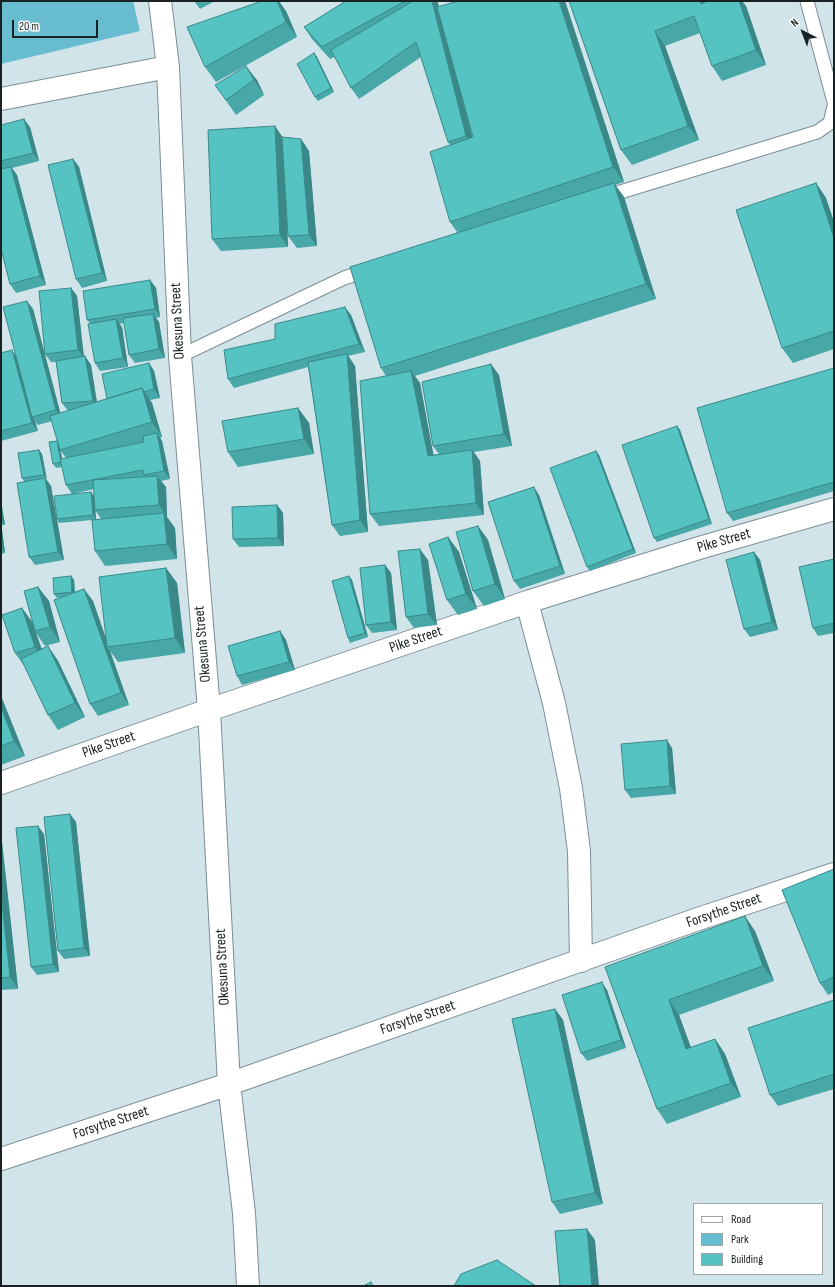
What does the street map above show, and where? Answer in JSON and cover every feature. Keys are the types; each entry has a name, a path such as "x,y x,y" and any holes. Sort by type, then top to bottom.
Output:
{"street":[{"name":"Okesuna Street","path":"160,1 168,67 180,356 209,710 229,1084 244,1213 248,1286"},
{"path":"1,99 168,67"},
{"name":"Pike Street","path":"1,783 209,710 527,602 699,548 834,509"},
{"path":"527,602 554,703 571,788 579,851 581,961"},
{"name":"Forsythe Street","path":"1,1159 229,1084 834,874"}],"lane":[{"path":"807,1 834,102"},
{"path":"594,200 818,132 830,123 834,106"},
{"path":"180,356 344,278 382,266"}],"green space":[{"path":"1,1 133,1 140,31 1,64"}],"building":[{"path":"262,1 277,1 286,22 205,67 187,27"},
{"path":"346,1 405,1 322,47 304,27"},
{"path":"413,1 432,1 466,136 448,142 416,42 351,88 331,50"},
{"path":"458,1 559,1 613,167 450,222 430,152 473,137 437,7"},
{"path":"569,1 700,1 701,4 708,1 739,1 756,50 712,66 694,16 655,31 688,126 621,150"},
{"path":"314,53 331,88 315,97 297,64"},
{"path":"246,66 254,80 226,100 215,85"},
{"path":"24,119 33,153 1,161 1,125"},
{"path":"275,126 280,235 212,239 208,130"},
{"path":"282,137 301,139 309,235 288,236"},
{"path":"73,159 102,273 76,279 48,165"},
{"path":"11,167 40,276 10,284 1,249 1,169"},
{"path":"614,183 646,284 381,368 350,267"},
{"path":"816,183 834,238 834,331 782,348 736,210"},
{"path":"150,280 155,309 87,320 83,291"},
{"path":"71,288 78,350 45,354 39,291"},
{"path":"27,301 56,410 32,417 3,307"},
{"path":"345,307 359,344 228,379 224,350 275,339 275,324"},
{"path":"153,314 159,349 129,355 123,318"},
{"path":"116,319 123,358 95,363 88,324"},
{"path":"12,350 32,423 1,431 1,353"},
{"path":"347,354 360,520 332,525 308,362"},
{"path":"85,356 93,401 62,403 56,361"},
{"path":"149,363 154,389 144,392 142,388 107,399 102,374"},
{"path":"491,364 504,434 433,446 422,382"},
{"path":"834,368 834,482 727,513 697,408"},
{"path":"411,371 428,456 472,450 476,503 370,514 360,381"},
{"path":"142,388 152,422 60,450 50,416"},
{"path":"298,408 304,439 228,452 222,421"},
{"path":"677,426 709,519 654,538 622,445"},
{"path":"157,433 164,471 144,475 143,470 66,485 60,459 144,442 143,436"},
{"path":"57,441 61,462 53,464 49,442"},
{"path":"39,450 44,475 22,478 18,453"},
{"path":"596,451 633,549 587,567 550,468"},
{"path":"157,476 159,505 95,510 93,480"},
{"path":"45,478 58,552 29,557 17,483"},
{"path":"534,487 560,566 514,581 488,502"},
{"path":"91,492 93,515 57,519 54,496"},
{"path":"277,505 278,538 233,539 232,507"},
{"path":"164,513 167,544 95,551 92,520"},
{"path":"478,526 495,584 473,591 456,532"},
{"path":"448,537 466,594 447,600 429,544"},
{"path":"420,549 428,614 406,617 398,551"},
{"path":"754,552 772,622 744,629 726,560"},
{"path":"834,559 834,623 813,628 799,567"},
{"path":"385,565 391,622 366,625 360,568"},
{"path":"166,568 175,638 107,647 99,577"},
{"path":"71,576 72,592 54,594 53,578"},
{"path":"349,576 365,633 348,638 332,581"},
{"path":"38,587 50,627 35,631 24,591"},
{"path":"84,589 121,693 90,704 54,600"},
{"path":"22,608 35,647 15,653 2,615"},
{"path":"280,631 289,662 237,676 228,646"},
{"path":"48,646 75,703 48,715 21,659"},
{"path":"1,707 14,741 1,746"},
{"path":"667,740 670,786 625,790 621,744"},
{"path":"70,814 84,948 58,951 44,817"},
{"path":"38,826 53,964 31,967 16,828"},
{"path":"834,869 834,977 820,983 782,890"},
{"path":"1,893 10,977 1,978"},
{"path":"745,916 763,966 669,1000 686,1049 715,1039 731,1083 657,1109 605,967"},
{"path":"602,982 621,1040 581,1053 562,995"},
{"path":"834,1000 834,1074 770,1095 748,1028"},
{"path":"555,1009 595,1193 552,1202 512,1019"},
{"path":"587,1229 592,1286 560,1286 555,1231"},
{"path":"497,1260 536,1286 454,1286 461,1274"},
{"path":"371,1282 373,1286 363,1286"}]}
